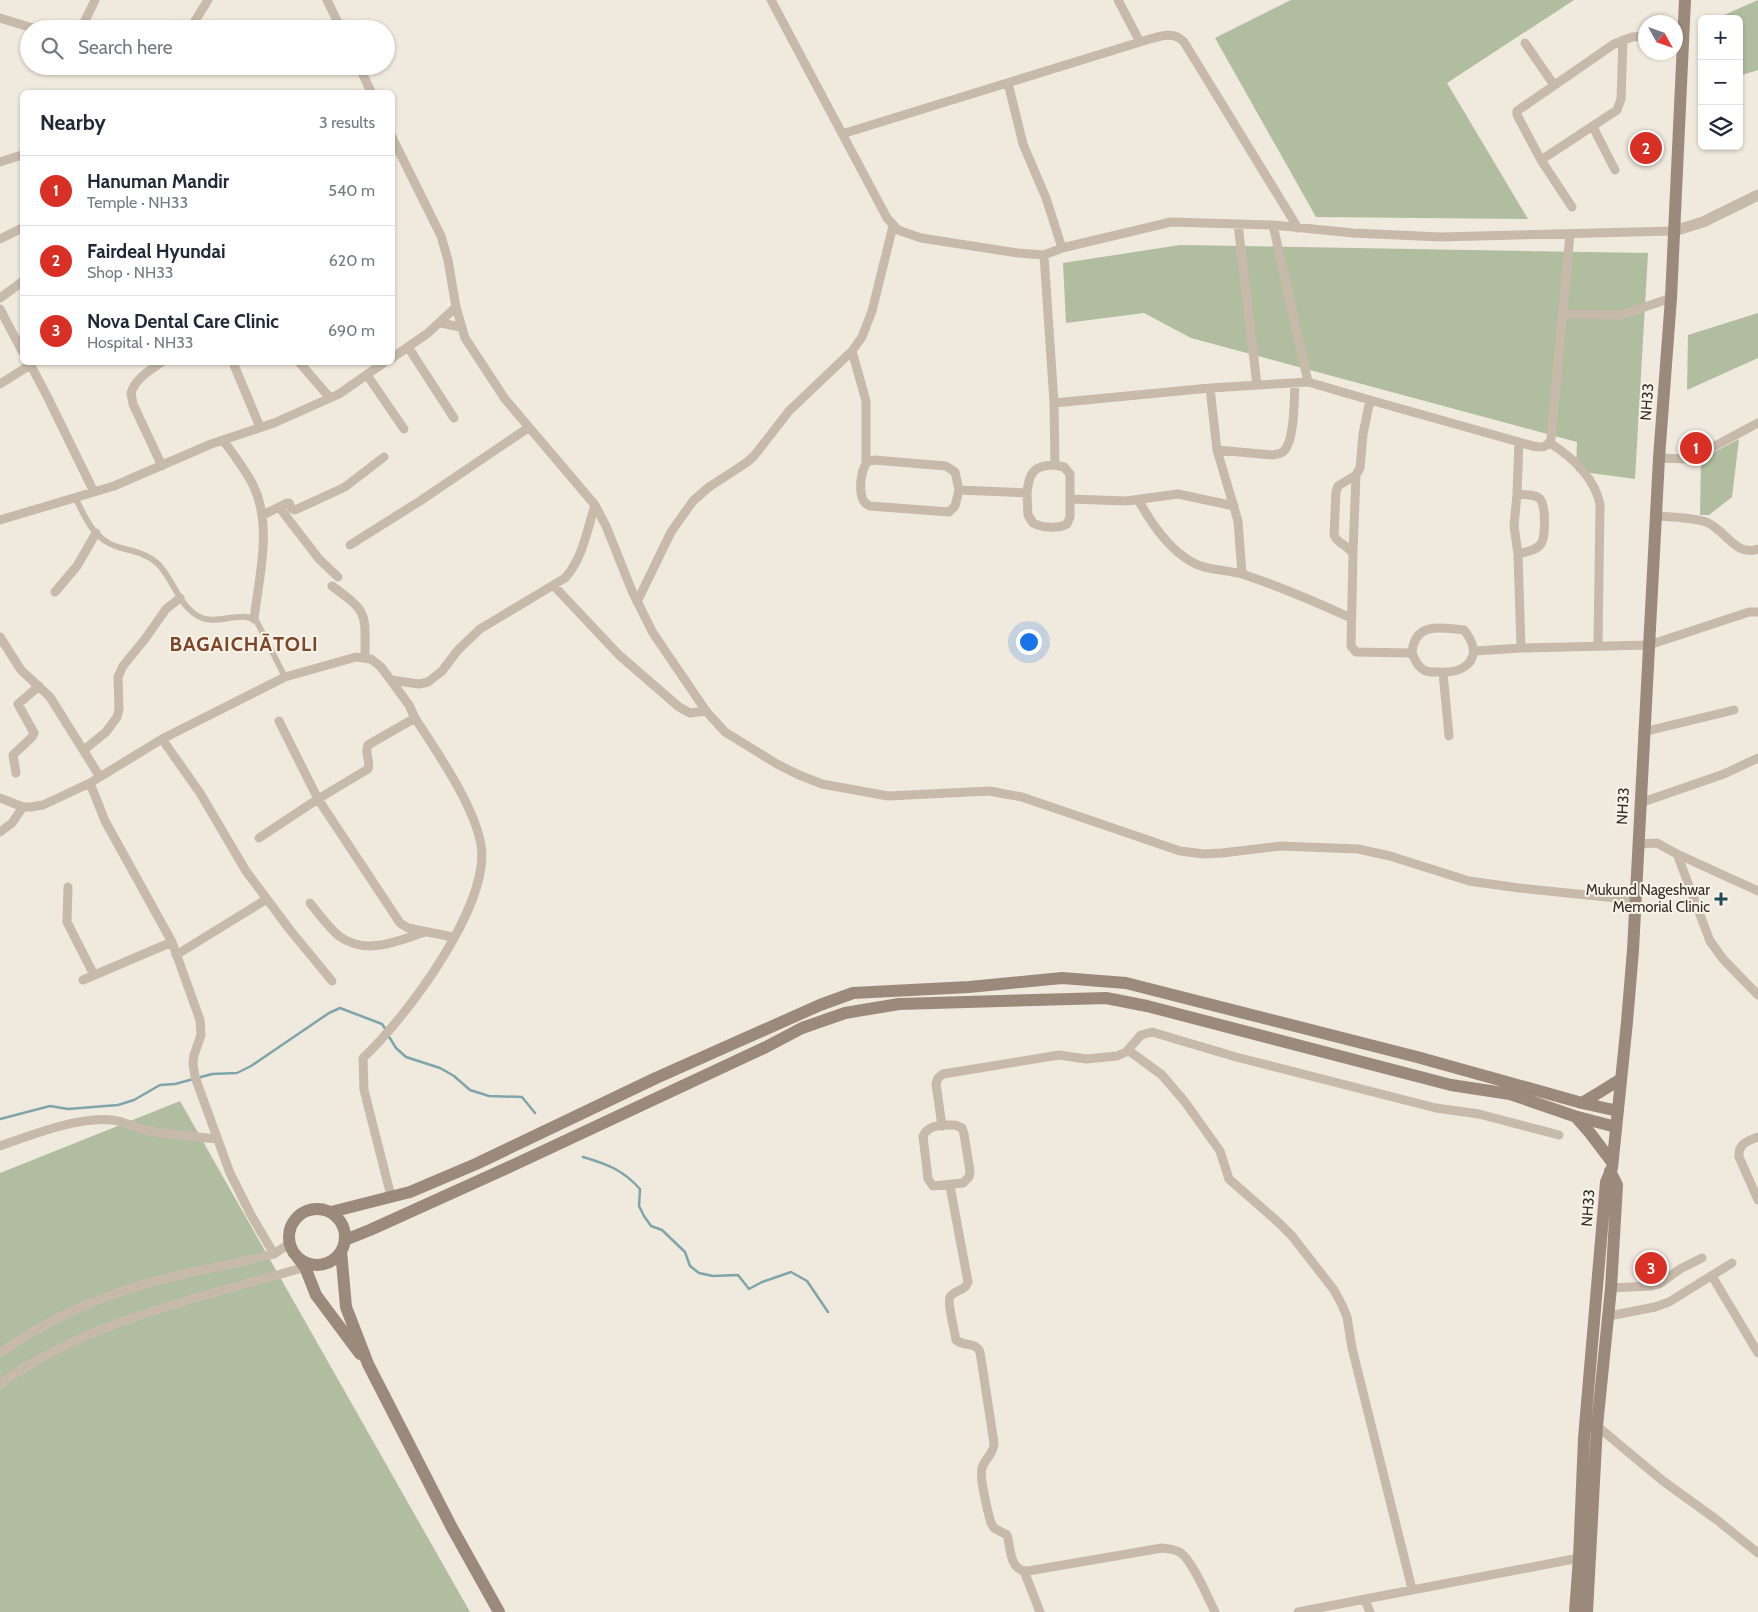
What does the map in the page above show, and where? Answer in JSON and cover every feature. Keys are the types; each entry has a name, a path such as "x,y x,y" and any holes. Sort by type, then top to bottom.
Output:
{"main road":[{"name":"NH33","path":"1683,15 1685,0"},
{"name":"NH33","path":"1575,1612 1590,1355 1606,1182 1611,1166 1616,1127 1631,986 1648,645 1671,298 1679,60"},
{"path":"331,1212 410,1192 476,1164 656,1078 820,1005 853,993 969,987 1062,978 1126,983 1407,1054 1582,1103 1618,1111"},
{"path":"292,1249 305,1262 318,1265 332,1260 343,1245 370,1230 533,1156 766,1047 802,1028 844,1013 899,1004 1106,998 1147,1006 1451,1085 1510,1094 1574,1116 1616,1127"},
{"path":"1582,1103 1621,1080"},
{"path":"1574,1116 1596,1139 1611,1166 1617,1185 1611,1288 1597,1426 1587,1612"},
{"path":"368,1364 316,1294 305,1267 292,1249 288,1233 292,1223 299,1214 309,1209 320,1208 331,1212 339,1219 344,1229 346,1307 368,1364 498,1612"}],"street":[{"path":"85,20 95,0"},
{"path":"196,20 208,0"},
{"path":"327,0 337,20"},
{"path":"771,0 879,204 893,226 906,234 921,238 1044,256 1062,248 1171,222 1273,225 1353,233 1441,237 1674,231 1703,222 1758,195"},
{"path":"1118,0 1140,42"},
{"path":"0,18 20,24"},
{"path":"842,134 1140,42 1175,34 1184,42 1298,228"},
{"path":"1572,207 1541,160 1517,113 1521,108 1554,85 1623,40 1638,37"},
{"path":"1541,160 1613,114 1620,105 1623,40"},
{"path":"1526,42 1554,85"},
{"path":"363,75 370,90"},
{"path":"1008,83 1023,144 1046,198 1062,248"},
{"path":"1593,127 1615,170"},
{"path":"395,143 441,236 448,260 460,326 465,338 505,399 594,505 606,526 637,602 653,633 706,710 725,732 777,764 799,776 822,784 888,796 990,791 1022,797 1180,851 1222,853 1281,846 1358,849 1390,856 1469,881 1635,900"},
{"path":"0,162 20,156"},
{"path":"1238,224 1257,385"},
{"path":"1273,225 1308,382"},
{"path":"637,602 671,532 693,501 709,487 754,456 789,411 852,351 862,337 869,321 893,226"},
{"path":"0,239 20,229"},
{"path":"1550,443 1570,234"},
{"path":"1044,256 1054,403 1055,465"},
{"path":"0,298 20,283"},
{"path":"1562,314 1620,315 1671,298"},
{"path":"395,356 441,322 456,307"},
{"path":"0,309 20,347"},
{"path":"441,322 460,326"},
{"path":"408,347 454,418"},
{"path":"852,351 866,401 866,464 862,475 861,497 864,504 949,512 955,506 959,490 956,472 946,466 880,460 871,461 866,464"},
{"path":"0,384 28,365"},
{"path":"30,365 47,396 94,492"},
{"path":"158,365 142,377 131,393 133,404 162,466"},
{"path":"302,365 330,398"},
{"path":"0,520 114,486 260,427 339,394 381,365"},
{"path":"234,366 260,427"},
{"path":"367,375 404,429"},
{"path":"1054,403 1210,388 1308,382 1519,442 1544,447 1550,443"},
{"path":"1217,450 1273,455 1284,451 1291,436 1295,383"},
{"path":"1210,388 1217,450 1238,521 1242,574"},
{"path":"1370,400 1363,434 1360,468 1356,475 1352,552 1351,646 1356,652 1412,653"},
{"path":"1659,458 1687,459 1758,423"},
{"path":"350,545 420,501 528,428"},
{"path":"224,440 253,486 263,516 264,542 254,619"},
{"path":"1519,442 1518,494 1514,526 1518,554 1521,648"},
{"path":"1550,443 1575,462 1594,488 1600,504 1598,646"},
{"path":"263,516 288,503 295,510 336,491 354,481 384,457"},
{"path":"1055,465 1064,467 1069,472 1070,517 1067,524 1062,527 1044,527 1033,523 1029,518 1028,479 1034,471 1043,466 1055,465"},
{"path":"1352,552 1349,547 1336,540 1334,532 1337,489 1340,484 1356,475"},
{"path":"959,490 1027,493"},
{"path":"1070,498 1139,500 1167,494 1178,494 1234,506"},
{"path":"1518,494 1532,495 1540,499 1543,505 1544,523 1544,538 1540,545 1518,554"},
{"path":"75,498 87,522 96,533 108,543 149,557 156,562 162,568 180,598 196,615 205,620 246,617 254,619 285,677"},
{"path":"1139,500 1156,529 1188,560 1203,567 1242,574 1294,592 1351,618"},
{"path":"391,680 419,684 428,682 438,675 458,650 480,630 496,618 565,578 580,554 594,505"},
{"path":"279,507 319,559 338,577"},
{"path":"1656,516 1705,522 1721,531 1739,548 1751,551 1758,549"},
{"path":"55,592 77,566 96,533"},
{"path":"332,586 353,602 364,615 365,657"},
{"path":"554,586 619,656 679,707 690,713 706,710"},
{"path":"84,750 106,732 115,721 119,709 118,677 123,666 166,609 180,598"},
{"path":"1474,651 1648,645 1749,612 1758,612"},
{"path":"1445,627 1464,630 1472,640 1474,651 1469,664 1459,671 1443,673 1426,672 1418,666 1412,653 1412,644 1417,635 1425,629 1445,627"},
{"path":"0,637 21,670 50,697 100,777"},
{"path":"0,798 23,807 31,808 43,805 90,783 162,739 285,677 356,658 365,657 376,662 409,705 470,810 481,845 482,860 478,880 466,913 422,989 380,1042 362,1058 364,1090 391,1196"},
{"path":"1443,673 1449,736"},
{"path":"16,773 13,755 34,733 18,704 39,686"},
{"path":"1643,732 1734,710"},
{"path":"259,838 368,769 366,750 371,743 415,718"},
{"path":"279,721 318,799 400,922 408,928 453,937"},
{"path":"162,739 195,786 246,871 290,930 332,981"},
{"path":"1640,803 1724,774 1758,758"},
{"path":"90,783 105,821 172,942 200,1020 201,1035 193,1063 196,1080 230,1173 251,1215 274,1254"},
{"path":"0,832 12,823 23,807"},
{"path":"1638,844 1657,843 1758,891"},
{"path":"1677,854 1710,941 1723,959 1758,995"},
{"path":"68,887 67,922 94,975"},
{"path":"176,954 267,899"},
{"path":"310,904 338,935 356,944 384,945 428,932"},
{"path":"83,980 172,942"},
{"path":"942,1126 936,1084 942,1074 1059,1055 1086,1059 1117,1056 1128,1050 1141,1035 1152,1032 1436,1108 1479,1114 1559,1135"},
{"path":"1128,1050 1162,1075 1185,1102 1220,1151 1230,1179 1292,1236 1334,1290 1342,1305 1347,1317 1352,1348 1412,1589"},
{"path":"0,1146 45,1131 104,1120 118,1121 145,1130 218,1139"},
{"path":"955,1125 962,1128 970,1171 966,1182 950,1186 933,1186 929,1183 922,1136 926,1130 955,1125"},
{"path":"1758,1137 1743,1143 1738,1152 1758,1200"},
{"path":"950,1186 968,1282 965,1288 952,1295 949,1301 956,1340 960,1343 974,1345 980,1352 994,1443 993,1450 981,1471 990,1521 994,1528 1007,1534 1014,1564 1024,1571 1156,1549 1177,1550 1186,1558 1215,1612"},
{"path":"0,1352 19,1339 90,1303 158,1280 292,1249"},
{"path":"1611,1288 1635,1288 1659,1284 1680,1269 1702,1258"},
{"path":"1608,1316 1655,1307 1669,1302 1732,1262"},
{"path":"0,1384 38,1360 102,1328 145,1312 305,1267"},
{"path":"1712,1276 1758,1353"},
{"path":"1597,1426 1663,1482 1717,1520 1758,1553"},
{"path":"1298,1612 1579,1558"},
{"path":"1024,1571 1040,1612"},
{"path":"1365,1600 1370,1612"}],"green space":[{"path":"1291,0 1574,0 1447,83 1528,219 1316,217 1215,38"},
{"path":"1758,0 1758,70 1743,75 1743,15 1724,15"},
{"path":"1180,245 1648,253 1635,479 1576,471 1577,442 1191,338 1144,313 1066,323 1063,263"},
{"path":"1758,313 1758,358 1687,390 1688,335"},
{"path":"1739,439 1732,497 1709,515 1700,515 1701,459"},
{"path":"180,1101 470,1612 0,1612 0,1173"}],"waterway":[{"path":"0,1119 50,1106 68,1109 118,1105 134,1100 160,1085 175,1084 212,1074 237,1073 251,1066 329,1013 340,1008 382,1024 386,1030"},
{"path":"388,1035 396,1048 406,1057 440,1068 454,1076 470,1090 489,1096 522,1097 535,1113"},
{"path":"583,1157 614,1168 634,1182 640,1189 639,1206 651,1226 662,1230 685,1252 690,1266 699,1273 713,1276 738,1275 749,1289 762,1282 791,1272 807,1281 828,1312"}],"place":[{"name":"Fairdeal Hyundai","path":"1646,148"},
{"name":"Hanuman Mandir","path":"1696,448"},
{"name":"Mukund Nageshwar Memorial Clinic","path":"1721,899"},
{"name":"Nova Dental Care Clinic","path":"1651,1268"}],"district":[{"name":"BAGAICHĀTOLI","path":"244,644"}]}
